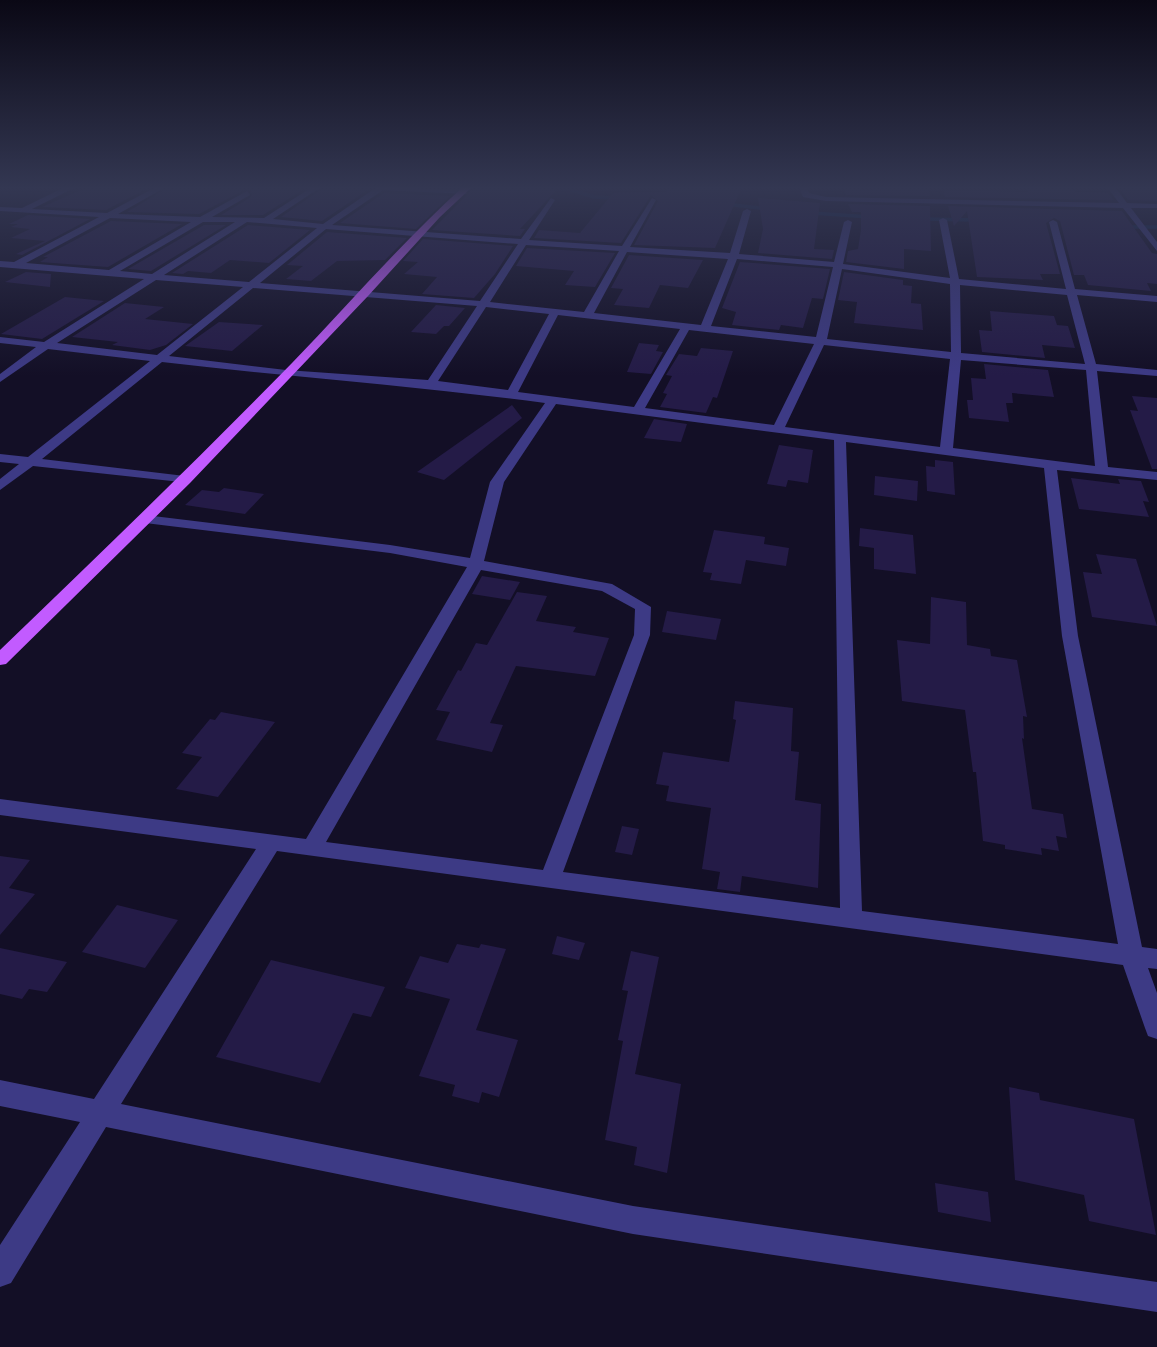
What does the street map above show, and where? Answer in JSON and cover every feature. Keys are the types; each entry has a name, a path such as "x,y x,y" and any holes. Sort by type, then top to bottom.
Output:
{"main road":[{"path":"0,660 185,480 405,250"}],"street":[{"path":"0,273 45,250"},
{"path":"109,274 149,250"},
{"path":"0,379 45,346 197,250"},
{"path":"0,486 295,250"},
{"path":"431,384 516,250"},
{"path":"587,316 624,250"},
{"path":"636,250 838,266 955,281 1157,299"},
{"path":"705,327 736,250"},
{"path":"778,429 821,340 842,250"},
{"path":"946,451 956,356 955,281 949,250"},
{"path":"1061,250 1091,367 1102,469"},
{"path":"0,264 483,304 956,356 1157,373"},
{"path":"511,395 555,312"},
{"path":"638,411 687,325"},
{"path":"0,340 286,373 431,384 1050,465 1157,476"},
{"path":"312,848 476,564 497,482 553,400"},
{"path":"840,437 850,919"},
{"path":"0,458 185,480"},
{"path":"1050,465 1070,636 1132,956 1157,1028"},
{"path":"145,519 390,549 476,564 606,587 643,607 642,635 550,879"},
{"path":"0,807 1157,959"},
{"path":"0,1272 271,843"},
{"path":"0,1093 633,1220 1157,1297"}],"building":[{"path":"25,250 32,250 22,255 16,254"},
{"path":"56,250 137,250 108,267 40,262 48,257 43,257"},
{"path":"161,250 185,250 151,271 128,269"},
{"path":"209,250 285,250 269,263 230,260 211,273 172,273"},
{"path":"305,250 395,250 385,260 337,261 311,281 286,279 303,266 287,265"},
{"path":"413,250 511,250 495,274 474,298 422,294 437,277 404,274 418,262 403,261"},
{"path":"526,250 615,253 595,287 565,285 574,271 516,266"},
{"path":"759,250 834,250 832,259 758,253"},
{"path":"904,250 904,269 846,262 848,251"},
{"path":"973,250 1053,250 1060,274 1040,274 1043,280 977,277"},
{"path":"1067,250 1150,250 1157,254 1157,284 1147,283 1151,291 1088,285 1084,275 1074,275"},
{"path":"629,255 703,260 688,288 660,285 649,308 614,305 623,289 611,288"},
{"path":"740,262 830,269 823,299 812,298 803,328 781,325 779,330 732,325 736,312 722,308"},
{"path":"26,272 51,274 50,287 5,282"},
{"path":"844,272 903,280 903,285 912,286 911,303 921,304 923,330 854,323 857,302 838,300"},
{"path":"65,297 104,301 42,339 1,334"},
{"path":"125,303 164,307 145,319 193,324 166,345 150,350 112,345 118,342 72,337"},
{"path":"436,305 465,308 449,326 444,326 436,334 411,332"},
{"path":"990,311 1054,316 1057,325 1068,326 1075,348 1042,345 1045,358 982,352 979,330 992,331"},
{"path":"219,322 263,325 232,351 185,346"},
{"path":"639,343 659,345 656,351 663,352 651,374 627,372"},
{"path":"701,348 733,351 717,398 713,397 706,413 660,407 667,394 663,393 672,376 666,375 679,354 697,356"},
{"path":"984,364 1048,370 1054,397 1012,393 1013,403 1006,403 1009,422 969,418 967,400 973,400 971,378 986,379"},
{"path":"1132,396 1157,398 1157,469 1152,469 1130,410 1138,411"},
{"path":"512,405 522,418 444,480 417,472"},
{"path":"654,419 687,424 681,442 644,438"},
{"path":"779,445 813,450 808,483 788,480 786,487 767,484"},
{"path":"935,460 953,462 955,495 927,491 926,466 935,467"},
{"path":"875,476 918,481 917,501 874,495"},
{"path":"1071,478 1120,484 1118,479 1141,481 1149,502 1143,501 1149,517 1079,509"},
{"path":"224,488 264,494 245,514 185,505 202,490 219,492"},
{"path":"860,528 913,535 916,574 874,569 874,548 859,546"},
{"path":"714,530 765,537 764,544 789,548 786,566 746,560 741,584 710,580 712,573 703,572"},
{"path":"1096,554 1136,559 1157,626 1092,617 1083,572 1102,574"},
{"path":"482,576 520,582 510,600 472,594"},
{"path":"517,592 547,596 536,621 576,627 573,632 609,638 595,676 516,666 490,723 503,725 492,752 436,740 450,712 436,710 476,643 487,645"},
{"path":"931,597 966,602 967,645 990,649 991,656 1017,660 1027,717 1023,716 1024,739 1022,738 1032,809 1063,814 1067,838 1056,836 1059,851 1041,848 1042,855 1005,849 1005,845 983,841 976,772 973,772 965,710 902,701 897,640 930,644"},
{"path":"667,611 721,619 716,640 662,632"},
{"path":"735,701 793,708 791,751 799,752 795,800 821,804 818,888 742,876 740,892 717,889 720,872 702,869 711,808 666,801 669,786 656,784 663,752 729,762 736,720 733,719"},
{"path":"221,712 275,722 218,797 176,789 202,757 182,753 210,719 215,720"},
{"path":"622,826 639,829 632,855 615,852"},
{"path":"0,856 30,860 9,888 35,894 0,935"},
{"path":"117,905 178,920 145,968 82,952"},
{"path":"557,936 585,943 579,960 552,954"},
{"path":"457,944 479,948 481,944 506,949 476,1030 518,1040 499,1097 482,1092 479,1103 452,1096 455,1085 419,1076 450,999 405,988 420,956 448,963"},
{"path":"0,948 67,962 47,992 29,989 22,999 0,994"},
{"path":"631,951 659,957 635,1074 681,1084 667,1173 634,1165 637,1147 605,1140 623,1041 618,1040 628,991 622,990"},
{"path":"271,960 385,987 371,1017 353,1013 320,1083 216,1057"},
{"path":"1009,1087 1039,1093 1040,1100 1134,1119 1156,1235 1089,1221 1084,1195 1015,1180"},
{"path":"935,1183 988,1192 991,1222 938,1212"}]}
